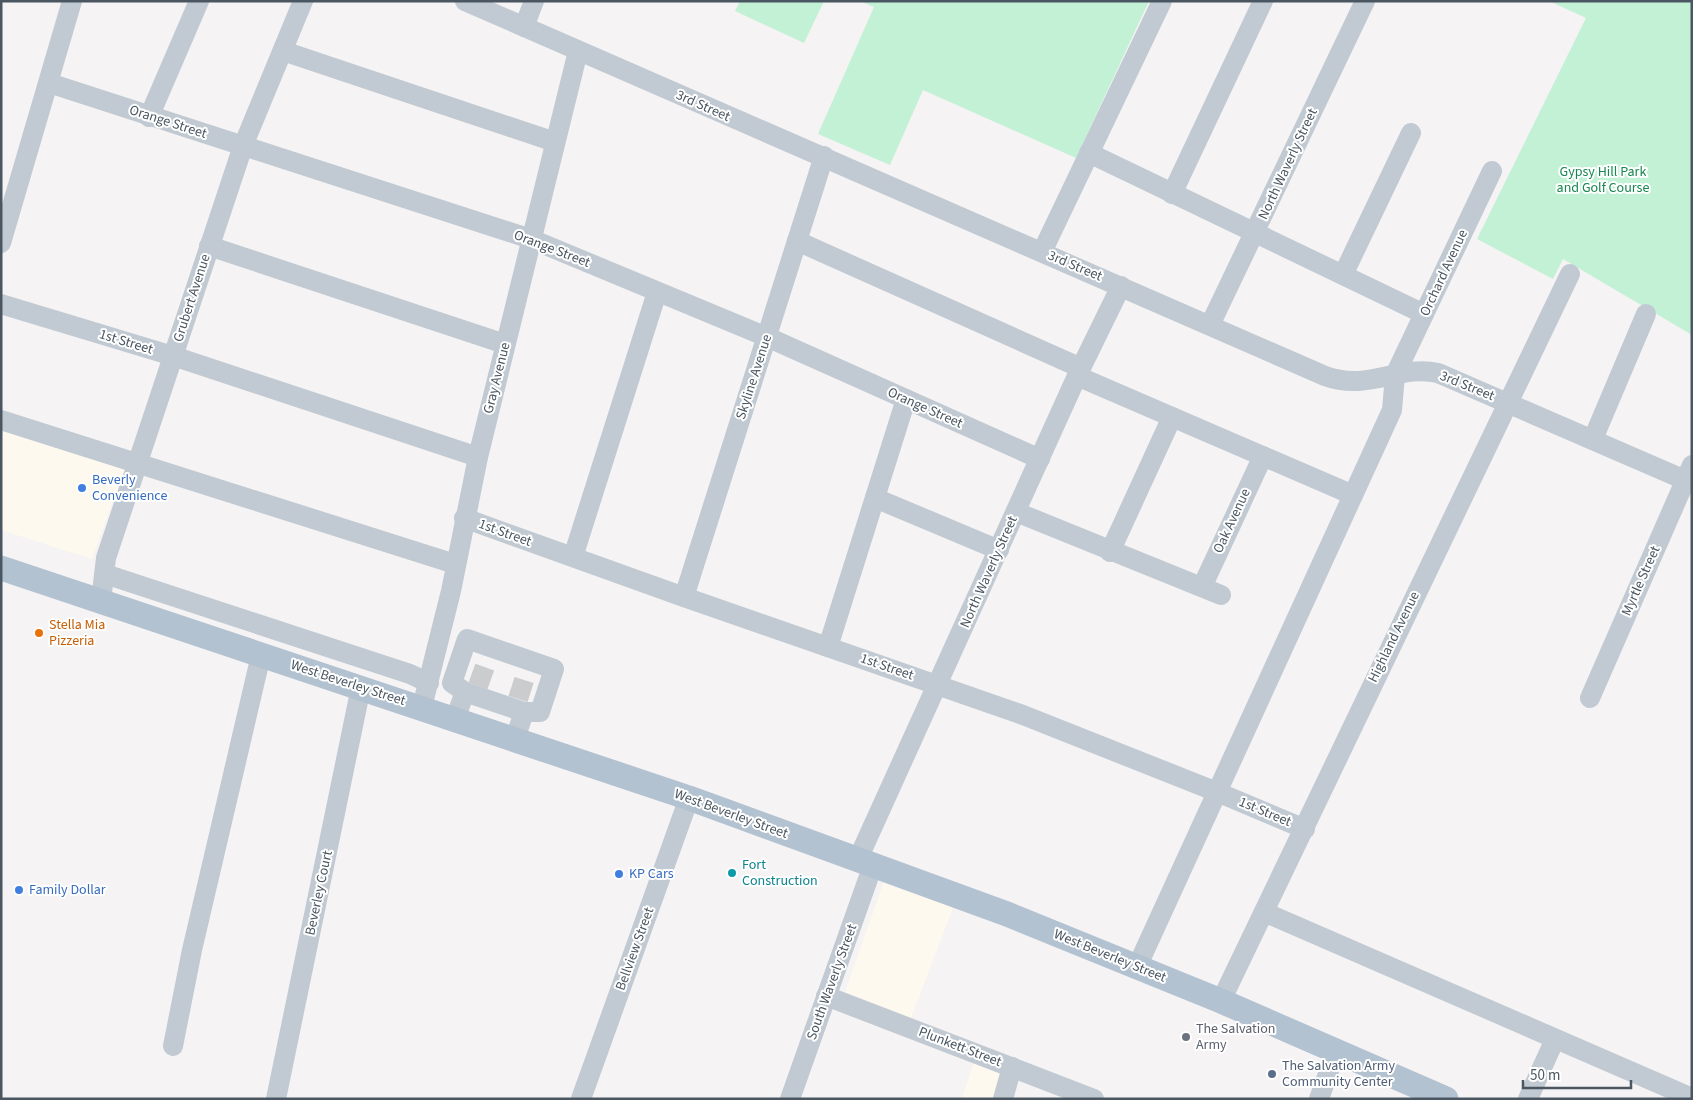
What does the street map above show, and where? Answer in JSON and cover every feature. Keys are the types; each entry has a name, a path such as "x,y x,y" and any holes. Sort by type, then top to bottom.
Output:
{"main road":[{"name":"West Beverley Street","path":"1,568 422,707 689,798 866,862 1007,914 1221,1001 1336,1051 1410,1091 1446,1099"}],"street":[{"path":"1,243 72,1"},
{"path":"149,117 199,1"},
{"name":"Grubert Avenue","path":"101,601 106,558 209,246 243,146 303,1"},
{"name":"3rd Street","path":"465,1 726,117 824,156 1332,378 1360,382 1418,371 1435,372 1593,439 1690,476"},
{"path":"524,27 534,1"},
{"path":"1042,252 1162,1"},
{"path":"1172,194 1263,1"},
{"name":"North Waverly Street","path":"1210,325 1365,1"},
{"path":"283,51 555,142"},
{"name":"Gray Avenue","path":"422,707 441,631 478,457 578,51"},
{"name":"Orange Street","path":"49,83 149,117 531,239 767,337 1040,459"},
{"path":"1343,275 1411,132"},
{"path":"1089,153 1424,314"},
{"name":"Skyline Avenue","path":"684,597 824,156"},
{"name":"Orchard Avenue","path":"1395,376 1492,171"},
{"path":"797,241 1172,417 1353,495"},
{"path":"209,246 505,344"},
{"name":"Highland Avenue","path":"1221,1001 1305,829 1343,743 1570,274"},
{"name":"North Waverly Street","path":"866,862 908,745 939,684 1079,372 1121,286"},
{"path":"573,557 658,292"},
{"name":"1st Street","path":"1,304 173,356 478,457"},
{"path":"1593,439 1646,314"},
{"path":"1138,967 1392,410 1395,376"},
{"path":"828,646 906,399"},
{"path":"1110,552 1172,417"},
{"path":"1,420 456,564"},
{"name":"Oak Avenue","path":"1202,587 1263,456"},
{"name":"Myrtle Street","path":"1590,698 1690,476"},
{"path":"875,498 999,550"},
{"path":"1016,512 1110,552 1221,595"},
{"name":"1st Street","path":"464,518 1023,715 1218,792 1305,829"},
{"name":"West Beverley Street","path":"105,574 401,671 428,683"},
{"path":"441,631 467,639 489,654 528,667 554,669 540,712 519,707 452,683 467,639"},
{"path":"173,1046 192,950 261,655"},
{"name":"Beverley Court","path":"276,1099 361,687"},
{"path":"455,719 473,691"},
{"path":"515,740 519,707"},
{"name":"Bellview Street","path":"581,1099 689,798"},
{"name":"South Waverly Street","path":"790,1099 826,996 866,862"},
{"path":"1264,912 1692,1098"},
{"name":"Plunkett Street","path":"826,996 1094,1099"},
{"path":"1528,1099 1555,1039"},
{"path":"1319,1099 1336,1051"},
{"path":"1003,1099 1012,1067"}],"shaded area":[{"path":"1,423 127,462 92,559 1,530"},
{"path":"885,878 955,903 911,1018 845,992"},
{"path":"974,1061 1005,1073 996,1099 962,1099"}],"green space":[{"path":"740,1 824,1 804,43 735,11"},
{"path":"860,1 1149,1 1076,158 923,90 890,165 818,134 874,7"},
{"name":"Gypsy Hill Park and Golf Course","path":"1549,1 1692,1 1692,335 1563,259 1553,279 1477,239 1586,18"}],"tunnel":[{"path":"478,686 487,661"},
{"path":"518,699 526,674"}],"place":[{"name":"Beverly Convenience","path":"82,488"},
{"name":"Stella Mia Pizzeria","path":"39,633"},
{"name":"Fort Construction","path":"732,873"},
{"name":"KP Cars","path":"619,874"},
{"name":"Family Dollar","path":"19,890"},
{"name":"The Salvation Army","path":"1186,1037"},
{"name":"The Salvation Army Community Center","path":"1272,1074"}]}
